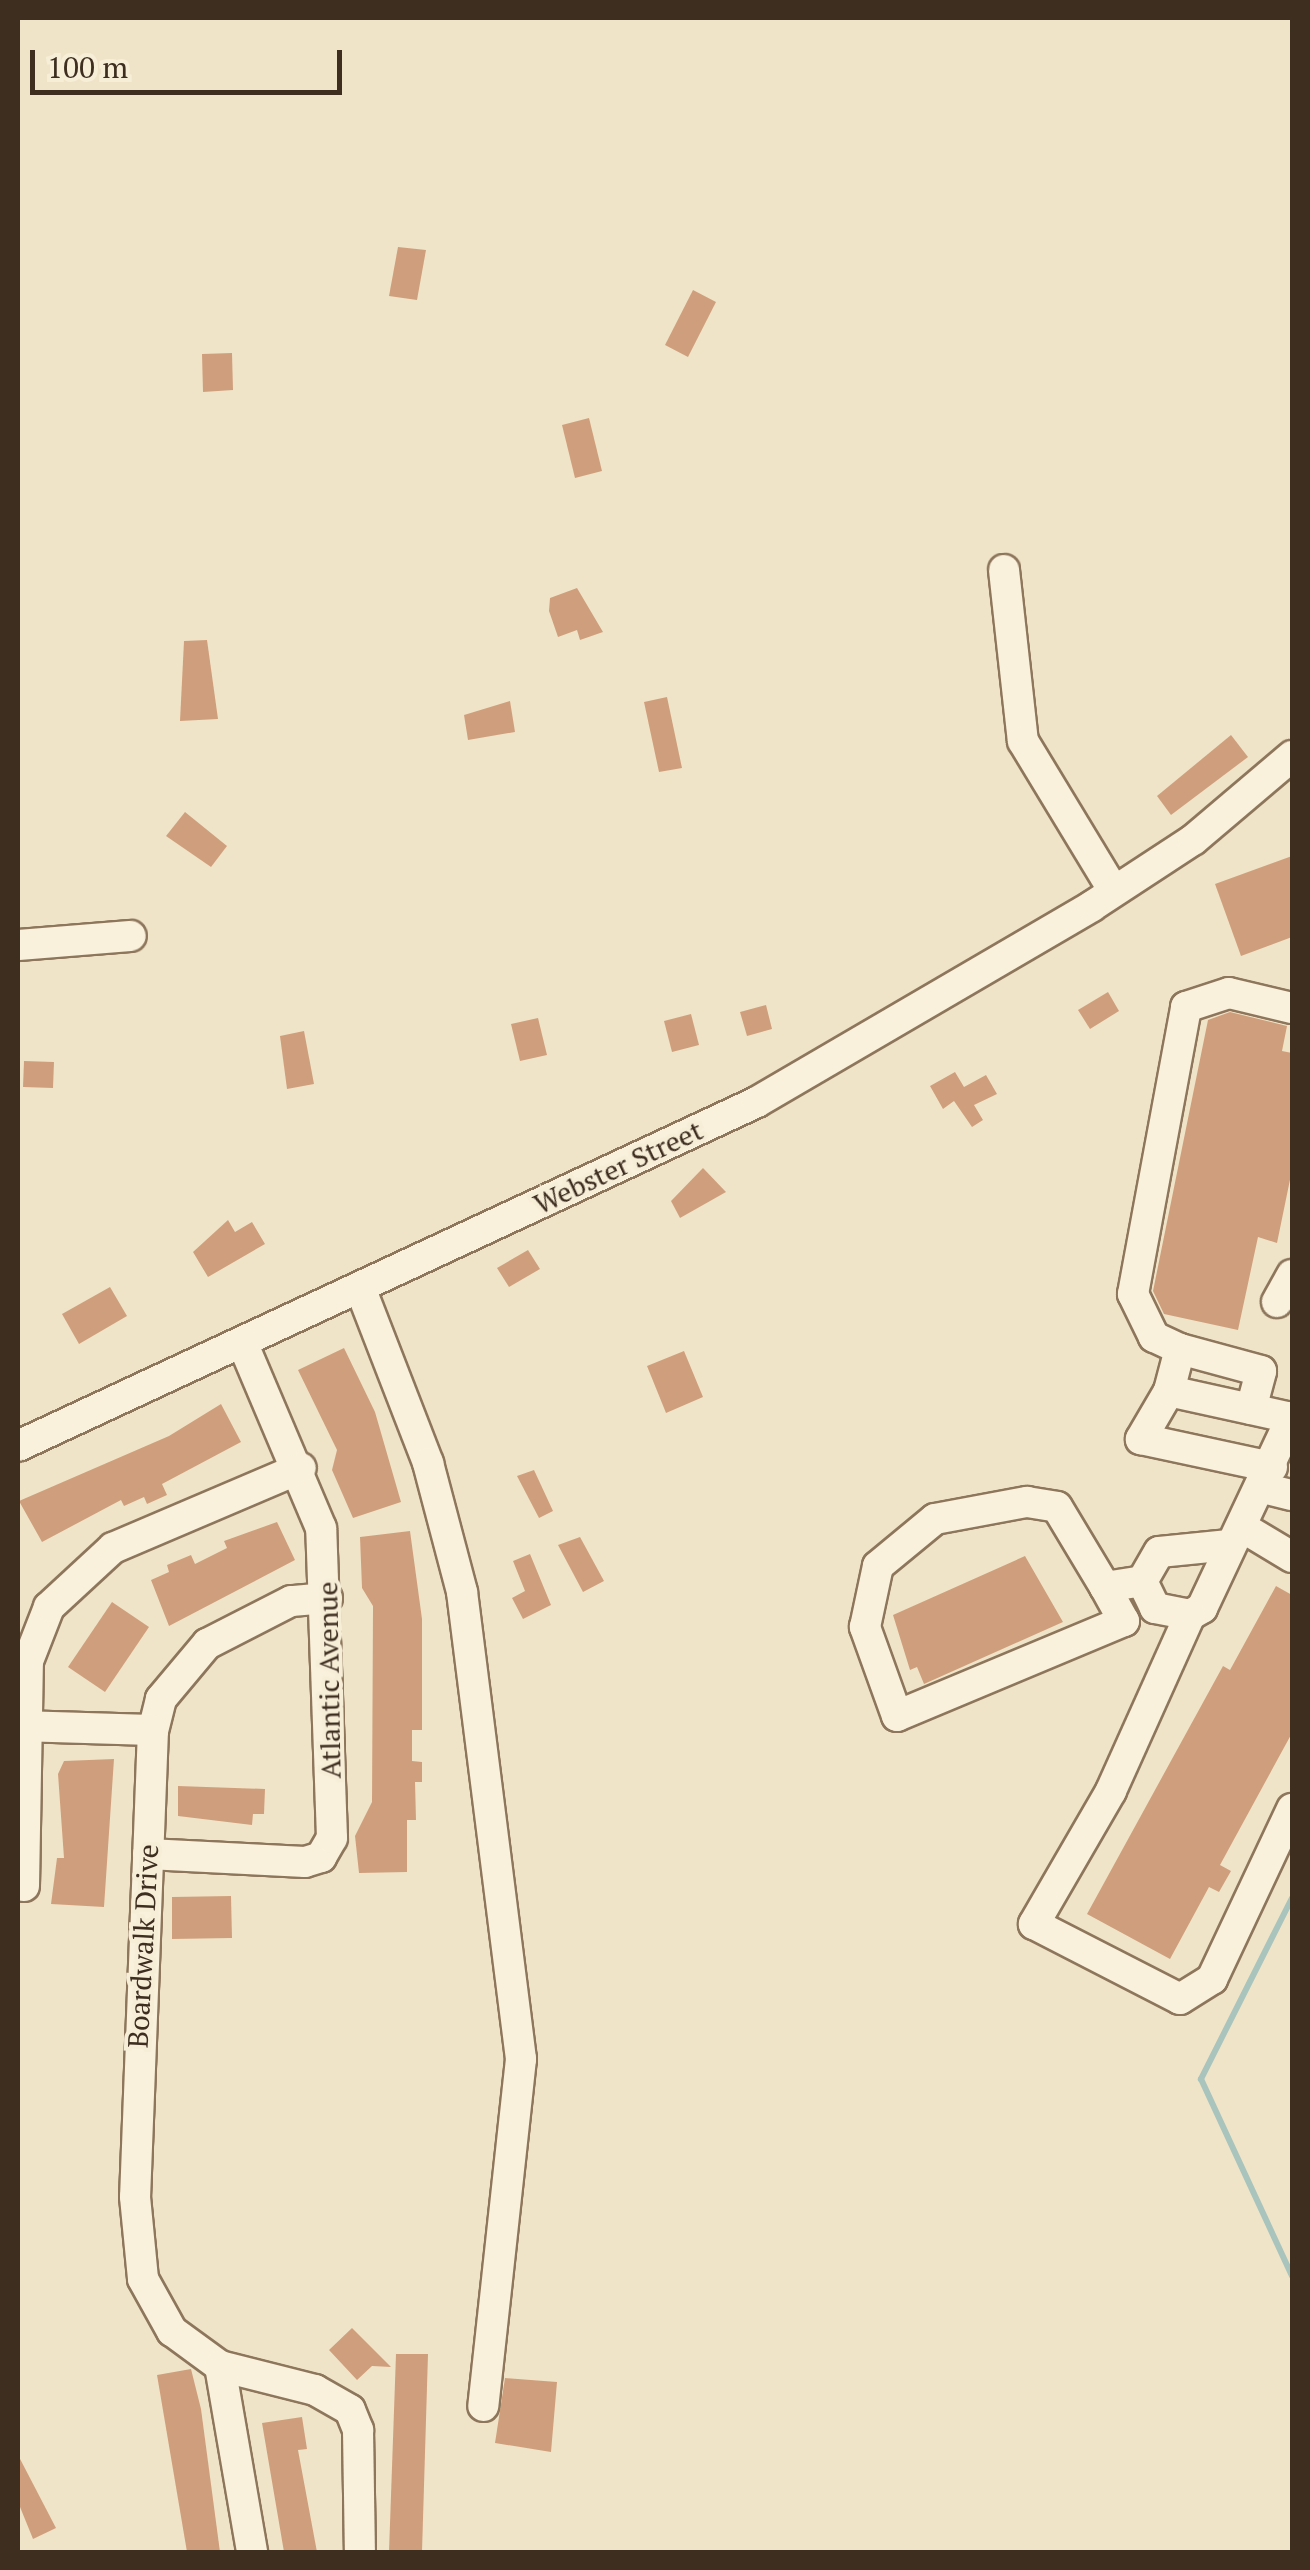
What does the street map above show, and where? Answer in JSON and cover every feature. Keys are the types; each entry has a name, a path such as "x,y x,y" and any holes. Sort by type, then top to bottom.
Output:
{"street":[{"path":"1004,570 1024,741 1114,891"},
{"name":"Webster Street","path":"18,1446 361,1290 757,1102 1114,891 1193,840 1292,758"},
{"path":"18,944 132,936"},
{"path":"1250,1409 1261,1371 1154,1337 1132,1294 1186,1007 1229,993 1292,1008"},
{"path":"1277,1302 1292,1275"},
{"path":"361,1290 428,1463 462,1592 521,2059 483,2406"},
{"name":"Atlantic Avenue","path":"148,1854 305,1862 326,1851 333,1832 327,1598 321,1528 301,1468 242,1342"},
{"path":"1180,1348 1169,1391 1141,1439 1276,1483"},
{"path":"1169,1391 1250,1409 1292,1425 1276,1483 1236,1536 1215,1590 1190,1615 1111,1791 1034,1924 1180,1998 1212,1979 1292,1809"},
{"path":"24,1886 22,1726 32,1642 82,1568 301,1468"},
{"path":"1028,1502 1057,1507 1105,1587 1124,1622 896,1716 865,1628 878,1566 935,1519 1028,1502"},
{"path":"1142,1581 1159,1552 1236,1536 1292,1556"},
{"path":"1105,1587 1142,1581"},
{"path":"1142,1581 1155,1608 1190,1615"},
{"name":"Boardwalk Drive","path":"327,1598 291,1601 207,1644 173,1678 153,1730 137,2076 139,2261 160,2316 220,2366 324,2393 350,2410 358,2430 360,2552"},
{"path":"22,1726 153,1730"},
{"path":"220,2366 252,2552"}],"building":[{"path":"398,247 426,250 417,300 389,296"},
{"path":"693,290 716,302 688,357 665,345"},
{"path":"232,353 233,390 203,392 202,354"},
{"path":"589,418 602,471 575,478 562,425"},
{"path":"577,588 603,632 580,640 577,630 558,637 549,611 550,598"},
{"path":"207,640 218,719 180,721 184,641"},
{"path":"667,697 682,768 659,772 644,702"},
{"path":"510,701 515,732 468,740 464,715"},
{"path":"1231,735 1248,757 1171,815 1157,796"},
{"path":"185,812 227,846 211,867 166,836"},
{"path":"1292,856 1292,937 1241,956 1215,884"},
{"path":"1108,992 1119,1011 1090,1029 1078,1010"},
{"path":"766,1005 772,1029 747,1036 740,1012"},
{"path":"1230,1012 1287,1026 1282,1051 1292,1053 1292,1170 1277,1243 1258,1237 1238,1330 1164,1314 1153,1291 1208,1020"},
{"path":"691,1014 699,1045 672,1052 664,1021"},
{"path":"538,1018 547,1055 520,1061 511,1024"},
{"path":"304,1031 314,1084 287,1089 280,1036"},
{"path":"24,1061 54,1062 53,1088 23,1087"},
{"path":"955,1072 964,1087 986,1075 997,1094 974,1105 983,1120 972,1127 954,1101 943,1109 930,1086"},
{"path":"703,1168 726,1192 680,1218 671,1201"},
{"path":"228,1220 235,1232 252,1222 265,1244 208,1277 193,1252"},
{"path":"528,1250 540,1269 509,1287 497,1268"},
{"path":"110,1287 127,1316 79,1344 62,1314"},
{"path":"344,1348 375,1412 401,1502 353,1518 332,1470 337,1450 298,1370"},
{"path":"684,1351 703,1397 666,1413 647,1366"},
{"path":"221,1404 241,1442 162,1484 167,1495 147,1504 144,1497 124,1506 121,1500 42,1542 19,1501 169,1436"},
{"path":"534,1470 553,1511 539,1518 517,1476"},
{"path":"277,1522 295,1560 169,1626 151,1580 169,1572 167,1565 191,1555 195,1564 227,1548 224,1541"},
{"path":"410,1531 422,1619 422,1730 412,1730 412,1761 422,1762 422,1782 415,1782 416,1820 407,1820 407,1872 359,1873 355,1836 372,1802 373,1606 362,1588 360,1537"},
{"path":"580,1537 604,1581 583,1592 558,1545"},
{"path":"530,1554 551,1605 523,1619 512,1598 525,1591 513,1561"},
{"path":"1025,1556 1063,1622 924,1684 917,1667 910,1670 893,1615"},
{"path":"1276,1586 1292,1595 1292,1733 1220,1865 1231,1871 1219,1892 1209,1887 1170,1959 1087,1914 1223,1666 1230,1670"},
{"path":"112,1602 149,1627 105,1692 68,1667"},
{"path":"114,1759 104,1907 51,1904 57,1858 64,1858 58,1774 64,1761"},
{"path":"178,1786 265,1789 264,1814 253,1814 252,1825 178,1816"},
{"path":"231,1896 232,1938 172,1939 172,1897"},
{"path":"352,2328 391,2367 372,2366 357,2380 329,2350"},
{"path":"396,2354 428,2354 422,2552 389,2552"},
{"path":"191,2369 201,2409 220,2552 187,2552 157,2375"},
{"path":"505,2378 557,2382 551,2452 495,2443"},
{"path":"302,2417 307,2449 298,2450 317,2552 284,2552 262,2423"},
{"path":"18,2455 56,2528 33,2539 18,2502"}],"waterway":[{"path":"1292,1898 1201,2079 1292,2276"}]}
